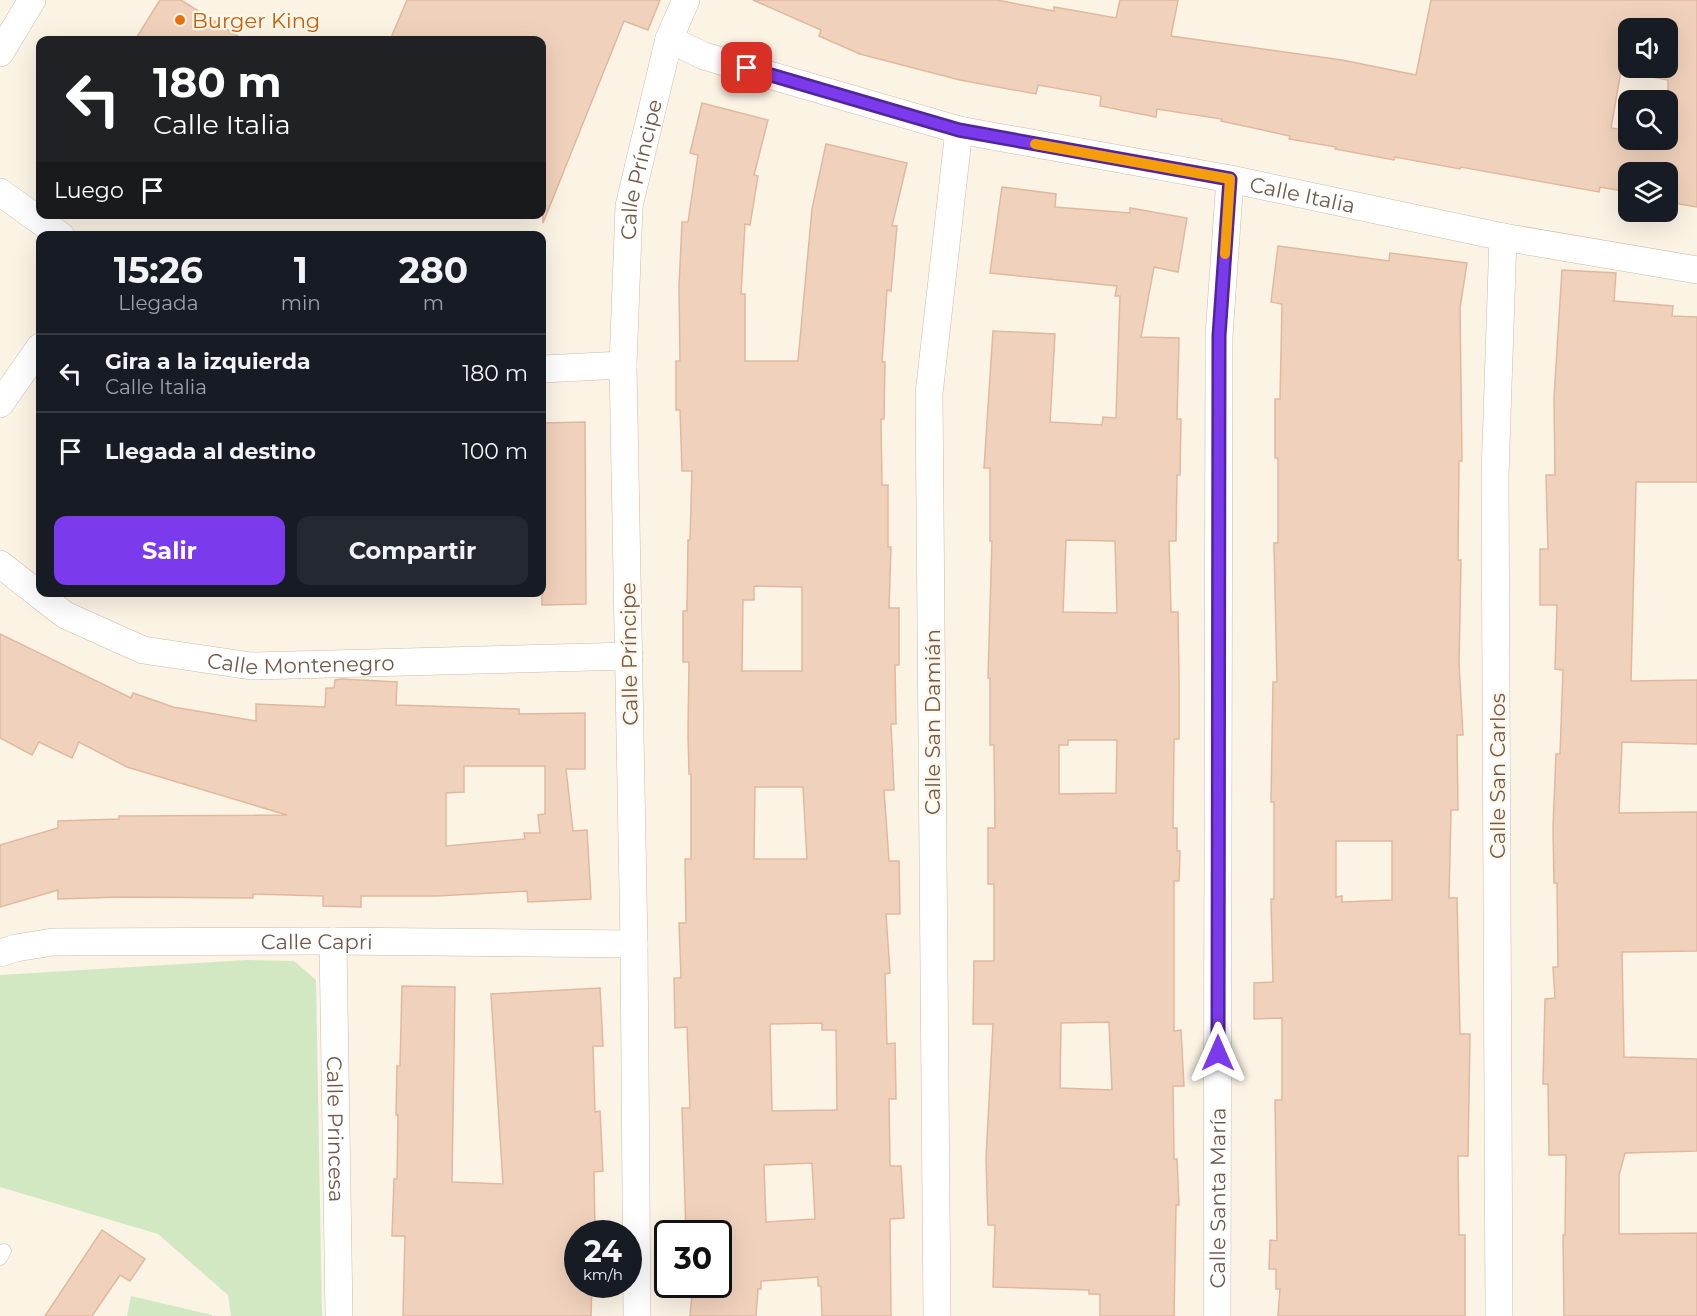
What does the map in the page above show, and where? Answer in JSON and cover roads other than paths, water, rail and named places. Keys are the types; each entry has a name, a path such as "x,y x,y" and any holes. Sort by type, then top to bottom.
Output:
{"street":[{"path":"0,52 32,0"},
{"name":"Calle Príncipe","path":"637,1316 634,944 622,365 629,206 669,39 686,0"},
{"name":"Calle Italia","path":"669,39 704,56 959,130 1230,179 1503,237 1697,270"},
{"name":"Calle San Damián","path":"937,1316 929,394 959,130"},
{"name":"Calle Santa María","path":"1217,1316 1219,348 1230,179"},
{"path":"0,192 36,218"},
{"path":"37,219 54,231"},
{"name":"Calle San Carlos","path":"1499,1316 1495,476 1503,237"},
{"path":"0,404 36,353"},
{"path":"546,369 622,365"},
{"name":"Calle Montenegro","path":"0,564 36,592"},
{"name":"Calle Montenegro","path":"42,597 65,615 143,650 251,666 629,656"},
{"name":"Calle Capri","path":"0,953 53,942 333,941 634,944"},
{"name":"Calle Princesa","path":"333,941 339,1316"}],"place":[{"name":"Burger King","path":"180,20"}]}
